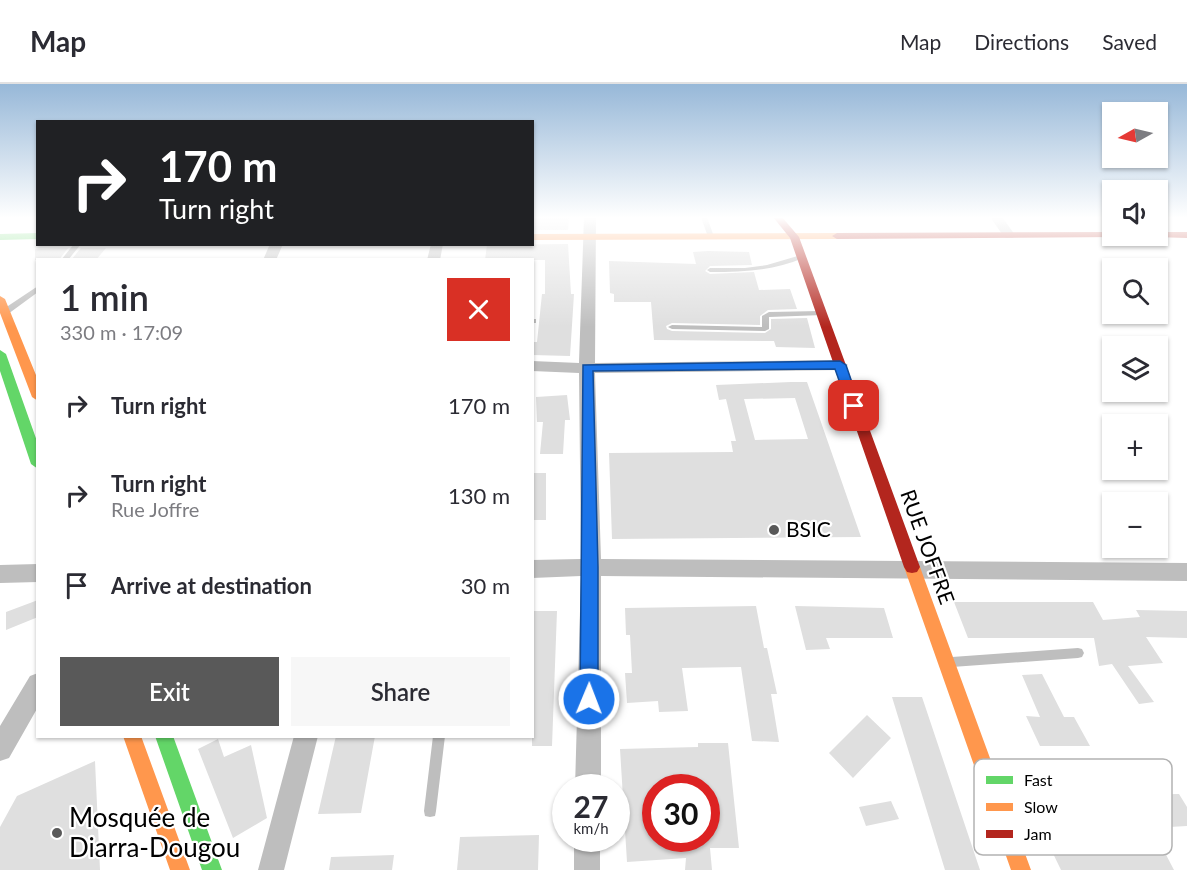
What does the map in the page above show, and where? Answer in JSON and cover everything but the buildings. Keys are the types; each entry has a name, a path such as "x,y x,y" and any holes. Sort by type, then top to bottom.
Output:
{"street":[{"path":"588,774 591,567 587,368 590,254"},
{"name":"RUE JOFFRE","path":"800,254 981,759"},
{"path":"2,305 32,365 36,386"},
{"path":"32,365 1,362 36,458"},
{"path":"534,366 587,368 840,365"},
{"path":"534,569 591,567 1187,572"},
{"path":"0,574 36,573"},
{"path":"0,749 36,687"},
{"path":"133,738 180,870"},
{"path":"165,738 212,870"},
{"path":"271,870 305,738"},
{"path":"587,852 587,870"},
{"name":"RUE JOFFRE","path":"1016,855 1021,870"}],"lane":[{"path":"710,270 766,269 782,266 801,257"},
{"path":"2,305 36,289"},
{"path":"672,327 765,329 766,316 772,314 820,313"},
{"path":"947,663 1078,653"},
{"path":"430,812 439,738"}],"traffic: fast":[{"path":"0,354 36,458"},
{"path":"165,738 212,870"}],"traffic: slow":[{"path":"0,299 36,392"},
{"path":"912,567 981,759"},
{"path":"133,738 180,870"},
{"path":"1016,855 1021,870"}],"traffic: jam":[{"path":"800,254 912,567"}],"place":[{"name":"BSIC","path":"774,530"},
{"name":"Mosquée de Diarra-Dougou","path":"57,833"}],"route":[{"path":"589,699 591,567 587,368 840,365 854,406"}]}
